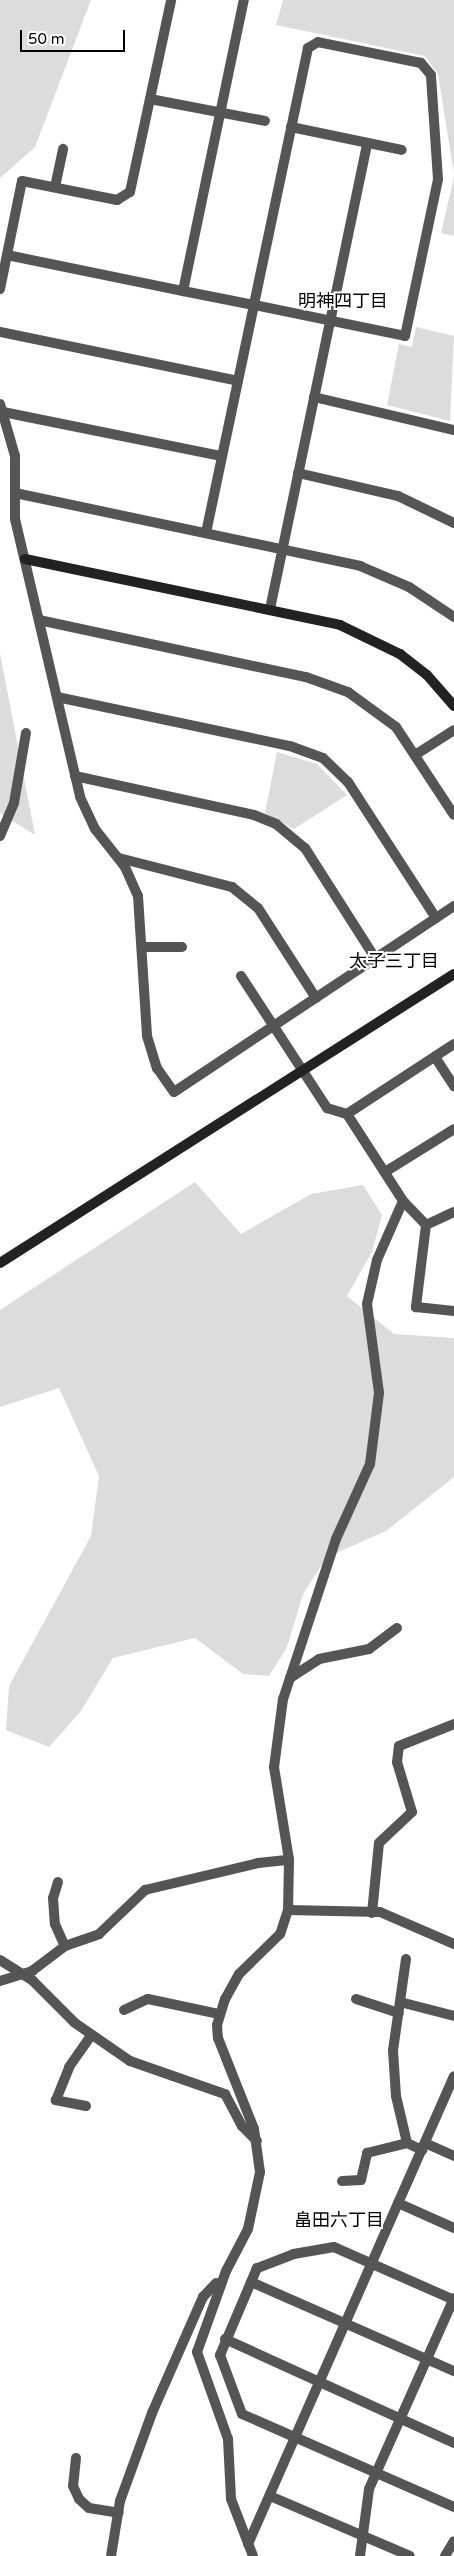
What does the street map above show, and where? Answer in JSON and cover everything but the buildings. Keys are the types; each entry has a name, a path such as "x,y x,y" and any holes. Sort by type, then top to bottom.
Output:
{"street":[{"path":"0,289 22,181 117,200 130,192 171,0"},
{"path":"183,291 244,0"},
{"path":"7,255 254,305 405,336 438,179 430,75 421,63 318,42 308,48 291,127 254,305 206,533"},
{"path":"150,98 265,121"},
{"path":"291,127 402,150"},
{"path":"270,609 367,143"},
{"path":"55,188 64,149"},
{"path":"0,332 238,381"},
{"path":"314,397 454,430"},
{"path":"222,456 1,408 15,456 13,511 75,776 87,814 119,858 138,896 144,947 147,1036 157,1068 174,1092 454,906"},
{"path":"298,473 398,496 454,523"},
{"path":"14,493 282,549 375,571 454,617"},
{"path":"24,559 270,609 369,636 414,664 454,706"},
{"path":"39,620 329,684 383,715 415,755 454,815"},
{"path":"57,697 290,746 323,758 348,782 436,918"},
{"path":"415,755 454,730"},
{"path":"0,836 14,803 26,733"},
{"path":"75,776 254,815 276,824 305,848 375,958"},
{"path":"119,858 232,887 258,908 316,998"},
{"path":"144,947 182,947"},
{"path":"0,1263 454,974"},
{"path":"241,976 327,1108 347,1114 403,1201 426,1225"},
{"path":"347,1114 454,1044"},
{"path":"435,1057 454,1086"},
{"path":"385,1172 454,1129"},
{"path":"253,2556 229,2487 228,2439 197,2345 226,2271 248,2229 260,2172 257,2141 218,2038 219,2014 248,1962 280,1934 288,1910 289,1860 274,1767 290,1678 336,1539 370,1464 379,1394 367,1304 377,1260 403,1201"},
{"path":"426,1225 454,1212"},
{"path":"426,1225 416,1307 454,1311"},
{"path":"290,1678 319,1659 369,1649 397,1628"},
{"path":"372,1914 379,1844 412,1812 397,1762 399,1746 454,1724"},
{"path":"0,1980 21,1975 65,1946 110,1927 145,1890 258,1863 289,1860"},
{"path":"58,1882 53,1898 55,1924 65,1946"},
{"path":"288,1910 372,1914 380,1912 454,1944"},
{"path":"406,1959 394,2075 407,2143"},
{"path":"0,1960 21,1975 91,2035 140,2066 225,2094 242,2126 257,2141"},
{"path":"124,2010 148,1999 219,2014"},
{"path":"356,1999 454,2016"},
{"path":"86,2106 56,2100 69,2067 91,2035"},
{"path":"248,2544 453,2081"},
{"path":"342,2181 361,2180 367,2153 407,2143 454,2156"},
{"path":"398,2203 454,2228"},
{"path":"360,2556 363,2510 376,2473 454,2299 334,2247 294,2254 257,2268 225,2339 220,2355 236,2408 296,2438 376,2473 454,2507"},
{"path":"251,2282 454,2371"},
{"path":"111,2556 119,2513 152,2413 203,2298 216,2283"},
{"path":"225,2339 454,2442"},
{"path":"76,2458 73,2486 79,2499 89,2508 119,2513"},
{"path":"270,2496 410,2556"},
{"path":"445,2556 454,2541"}],"shaded area":[{"path":"0,0 91,0 35,147 0,178"},
{"path":"283,0 454,0 454,174 438,74 425,56 276,25"},
{"path":"454,177 454,236 441,233"},
{"path":"416,327 454,336 450,421 387,405 399,344 412,347"},
{"path":"0,653 35,835 0,813"},
{"path":"277,752 317,764 347,795 294,829 265,813"},
{"path":"195,1182 241,1234 311,1194 363,1185 382,1215 372,1252 347,1296 394,1334 454,1338 454,1477 386,1531 327,1557 303,1594 287,1647 269,1676 243,1674 195,1638 113,1658 81,1711 49,1747 6,1730 9,1686 91,1536 99,1476 59,1388 0,1407 0,1310"}],"district":[{"name":"明神四丁目","path":"343,301"},
{"name":"太子三丁目","path":"394,961"},
{"name":"畠田六丁目","path":"339,2220"}]}
